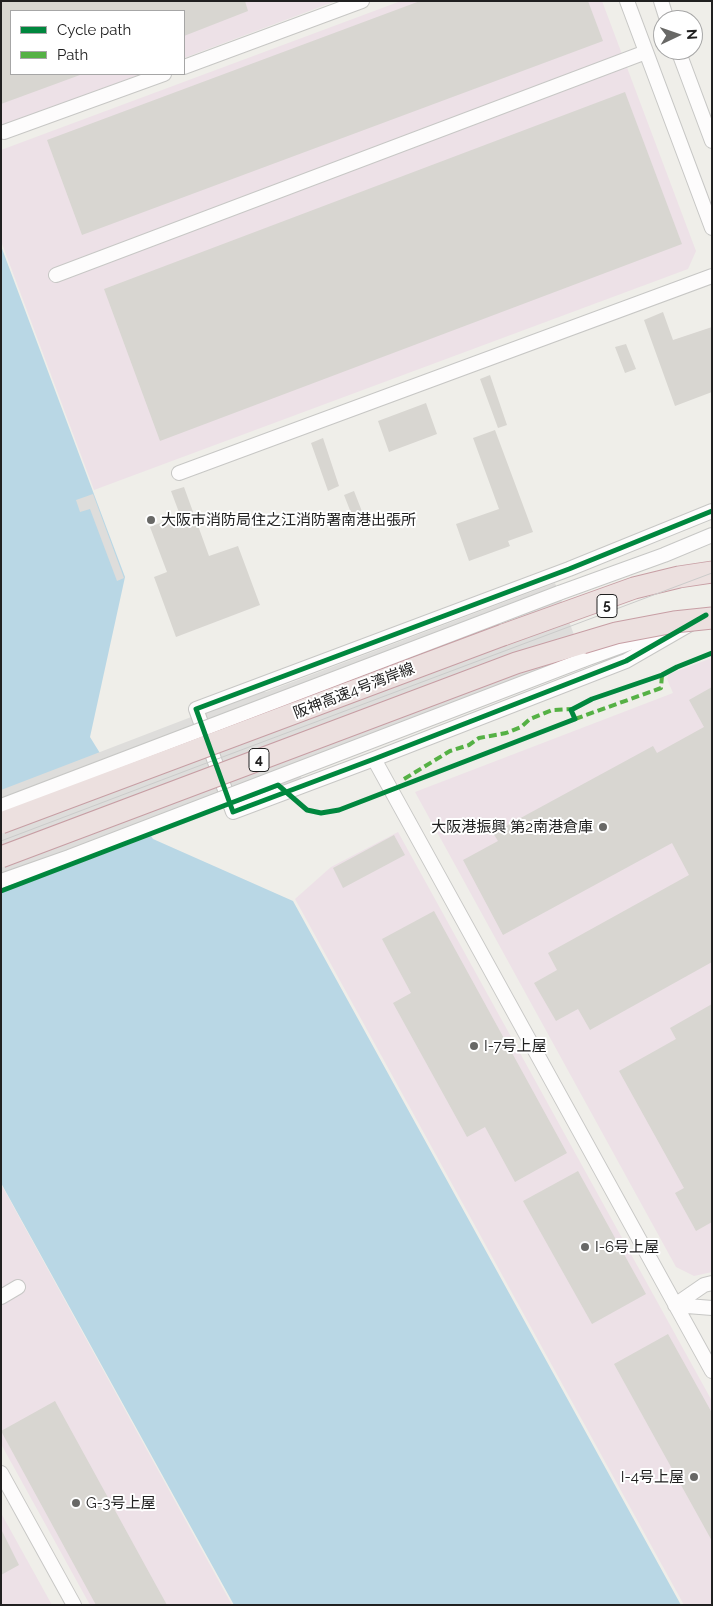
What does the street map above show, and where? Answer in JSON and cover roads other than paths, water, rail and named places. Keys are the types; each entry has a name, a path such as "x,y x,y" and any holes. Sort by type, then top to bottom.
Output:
{"highway":[{"name":"阪神高速4号湾岸線","path":"1,824 503,635 634,588 679,577 712,572"},
{"name":"5","path":"503,635 552,620 666,592 712,586"},
{"name":"阪神高速4号湾岸線","path":"1,856 516,663 616,633 710,614"}],"street":[{"path":"185,67 362,1"},
{"path":"627,1 712,228"},
{"path":"56,274 646,52"},
{"path":"682,60 712,141"},
{"path":"4,132 161,75"},
{"path":"179,473 712,276"},
{"path":"710,614 626,661 233,812 196,709 569,569 712,511"},
{"path":"1,806 559,593 664,555 712,535"},
{"path":"1,881 583,660 710,614"},
{"path":"374,759 712,1371"},
{"path":"675,1305 704,1285 712,1283"},
{"path":"1,1297 18,1287"},
{"path":"675,1305 712,1308"},
{"path":"1,1473 74,1605"}],"water":[{"path":"1,246 125,577 90,737 153,839 293,901 681,1605 234,1605 1,1183"}],"tram line":[{"path":"1,841 712,573"},
{"path":"1,832 387,687"}],"place":[{"name":"大阪市消防局住之江消防署南港出張所","path":"151,520"},
{"name":"大阪港振興 第2南港倉庫","path":"603,827"},
{"name":"I-7号上屋","path":"474,1046"},
{"name":"I-6号上屋","path":"585,1247"},
{"name":"I-4号上屋","path":"694,1477"},
{"name":"G-3号上屋","path":"76,1503"}]}
